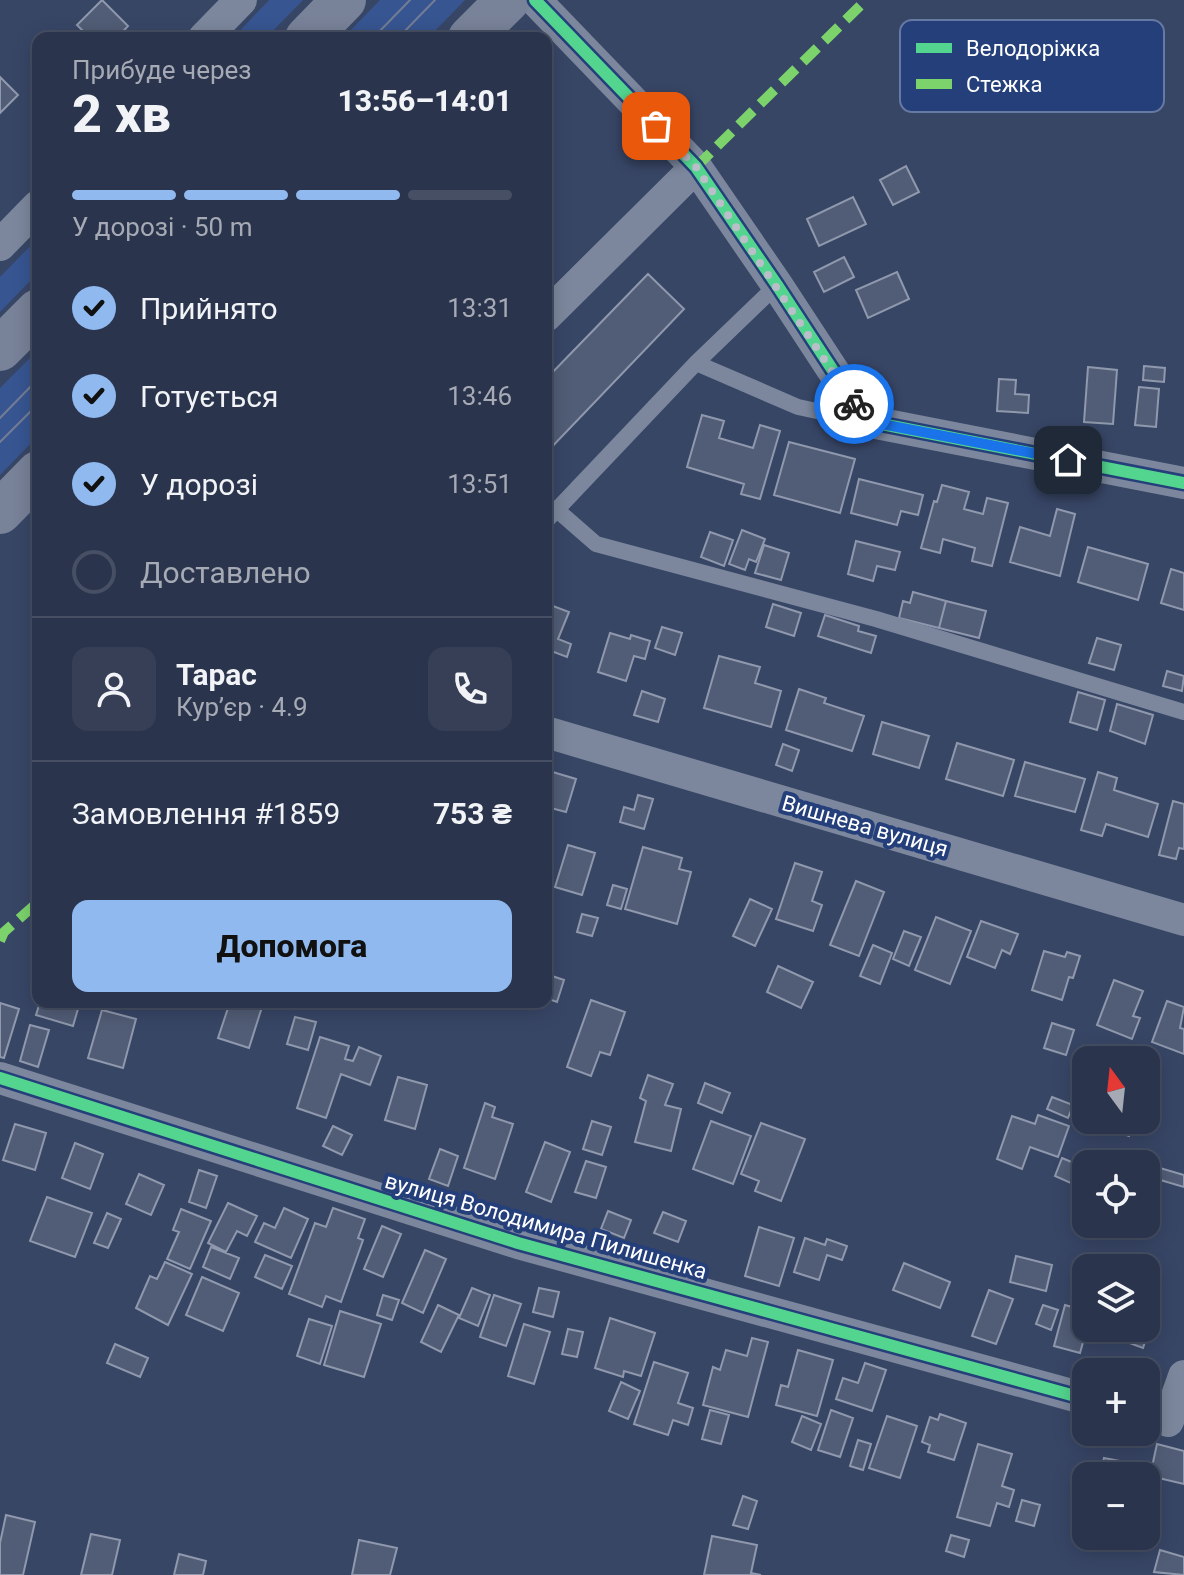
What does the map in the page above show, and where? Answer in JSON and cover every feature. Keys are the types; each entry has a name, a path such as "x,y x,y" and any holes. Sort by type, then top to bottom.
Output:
{"highway":[{"path":"313,32 344,0"},
{"path":"476,32 508,0"},
{"path":"0,349 32,317"}],"street":[{"path":"210,32 241,0"},
{"path":"535,0 696,167 866,421 1184,483"},
{"path":"552,310 696,167"},
{"path":"0,245 32,212"},
{"name":"Вишнева вулиця","path":"552,734 1184,920"},
{"name":"вулиця Володимира Пилишенка","path":"0,1078 518,1243 1072,1395"},
{"path":"1166,1421 1184,1376"}],"lane":[{"path":"777,285 696,363 552,516 596,544 876,619 1184,712"},
{"path":"696,363 798,407 866,421"}],"shaded area":[{"path":"269,0 303,0 272,32 239,32"},
{"path":"380,0 465,0 434,32 349,32"},
{"path":"32,244 32,279 0,312 0,277"},
{"path":"32,356 32,442 0,475 0,388"}],"building":[{"path":"102,0 128,26 122,32 84,32 77,25"},
{"path":"0,77 18,95 0,113"},
{"path":"906,166 919,192 893,205 880,180"},
{"path":"853,197 866,224 819,246 807,219"},
{"path":"844,257 854,277 824,292 814,272"},
{"path":"897,272 909,299 868,318 856,290"},
{"path":"648,274 684,309 552,447 552,373"},
{"path":"1144,366 1165,368 1164,382 1143,380"},
{"path":"1088,367 1117,370 1113,424 1084,422"},
{"path":"999,379 1016,380 1015,394 1029,395 1028,413 997,411"},
{"path":"1139,387 1159,389 1156,427 1135,425"},
{"path":"702,415 724,421 719,438 753,448 760,425 780,431 760,499 741,494 744,484 687,467"},
{"path":"789,442 855,459 840,513 774,495"},
{"path":"859,479 923,495 918,515 901,511 897,525 851,513"},
{"path":"942,485 969,492 964,509 983,514 987,498 1008,503 992,566 972,561 975,548 943,539 940,553 921,548 934,501 937,502"},
{"path":"1057,509 1075,514 1060,576 1010,562 1020,527 1050,536"},
{"path":"742,530 765,539 756,562 749,559 745,570 729,564"},
{"path":"710,532 733,540 724,566 701,557"},
{"path":"856,541 900,552 895,570 877,566 873,581 848,574"},
{"path":"764,545 789,553 781,580 755,573"},
{"path":"1088,547 1148,564 1138,600 1078,582"},
{"path":"1171,569 1184,573 1184,610 1161,603"},
{"path":"913,592 946,601 939,628 899,618 903,601 910,603"},
{"path":"946,601 986,611 979,638 939,628"},
{"path":"773,604 801,613 794,636 766,627"},
{"path":"553,606 569,612 558,639 571,644 567,657 552,651"},
{"path":"825,615 859,626 858,631 876,636 871,653 818,636"},
{"path":"662,627 682,633 675,655 655,648"},
{"path":"610,633 650,641 645,659 634,656 626,681 598,672"},
{"path":"1097,638 1121,645 1114,670 1089,663"},
{"path":"719,656 760,667 755,683 781,691 771,727 704,708"},
{"path":"1167,671 1184,676 1182,691 1163,686"},
{"path":"799,689 826,698 824,703 864,716 852,751 786,730"},
{"path":"642,691 665,699 658,722 634,715"},
{"path":"1078,692 1105,700 1097,730 1070,722"},
{"path":"1117,704 1153,715 1145,744 1110,731"},
{"path":"882,722 929,736 919,768 873,754"},
{"path":"957,743 1014,760 1003,796 946,779"},
{"path":"783,744 799,750 792,771 776,765"},
{"path":"1025,762 1085,779 1075,812 1015,796"},
{"path":"552,772 576,779 566,812 552,808"},
{"path":"1098,772 1117,778 1114,790 1158,804 1148,837 1106,824 1102,836 1081,830"},
{"path":"638,795 653,799 644,829 620,822 624,807 634,810"},
{"path":"1173,801 1184,804 1184,849 1179,848 1176,859 1159,855"},
{"path":"568,845 595,853 582,895 555,887"},
{"path":"643,847 682,858 679,869 691,872 677,924 625,909"},
{"path":"795,863 822,872 812,901 822,905 813,931 776,919"},
{"path":"856,881 884,892 859,956 830,945"},
{"path":"613,885 627,889 621,909 607,905"},
{"path":"750,899 772,909 755,946 733,936"},
{"path":"582,914 598,918 592,936 577,932"},
{"path":"936,917 971,931 950,984 915,970"},
{"path":"981,921 1018,934 1010,954 1002,950 995,968 967,957"},
{"path":"904,931 921,937 909,966 893,959"},
{"path":"873,945 892,953 880,984 860,976"},
{"path":"1044,951 1065,957 1067,952 1080,956 1062,1000 1032,990"},
{"path":"778,966 813,982 801,1008 767,992"},
{"path":"552,976 564,980 557,1002 552,1000"},
{"path":"1114,980 1143,991 1133,1016 1140,1018 1132,1039 1097,1025"},
{"path":"591,1000 625,1012 610,1055 600,1052 591,1076 567,1067"},
{"path":"1167,1001 1184,1007 1180,1028 1184,1029 1184,1054 1152,1042"},
{"path":"0,1003 19,1009 4,1058 0,1057"},
{"path":"38,1008 78,1008 73,1026 36,1015"},
{"path":"228,1008 262,1008 249,1048 218,1038"},
{"path":"102,1010 136,1019 123,1068 88,1058"},
{"path":"295,1017 316,1022 308,1050 287,1044"},
{"path":"1052,1023 1074,1030 1066,1055 1044,1048"},
{"path":"30,1025 49,1030 38,1067 20,1061"},
{"path":"320,1037 349,1046 345,1059 353,1061 359,1047 381,1056 370,1085 341,1074 326,1118 297,1108"},
{"path":"648,1075 673,1084 665,1105 681,1109 671,1151 635,1142 646,1101 640,1098"},
{"path":"398,1077 427,1085 415,1129 385,1120"},
{"path":"705,1083 730,1093 722,1113 698,1103"},
{"path":"1052,1097 1072,1105 1068,1118 1047,1109"},
{"path":"485,1103 495,1107 492,1117 513,1124 495,1179 464,1168"},
{"path":"1038,1115 1069,1126 1058,1157 1030,1147 1022,1169 997,1159 1012,1116 1035,1124"},
{"path":"592,1121 611,1127 602,1155 583,1149"},
{"path":"711,1121 751,1136 733,1184 693,1169"},
{"path":"761,1123 805,1139 781,1201 755,1191 759,1181 741,1174"},
{"path":"15,1124 46,1133 35,1170 3,1160"},
{"path":"333,1126 352,1135 342,1155 323,1146"},
{"path":"545,1142 570,1152 551,1202 526,1192"},
{"path":"75,1143 103,1154 90,1189 62,1178"},
{"path":"440,1149 458,1156 448,1186 429,1179"},
{"path":"1062,1158 1072,1162 1072,1184 1055,1176"},
{"path":"586,1161 606,1167 596,1198 575,1192"},
{"path":"1160,1168 1184,1175 1184,1187 1160,1180"},
{"path":"199,1170 217,1176 206,1208 189,1202"},
{"path":"139,1174 164,1185 151,1215 126,1204"},
{"path":"47,1197 92,1213 75,1257 30,1241"},
{"path":"228,1203 257,1216 247,1236 237,1231 226,1252 208,1243"},
{"path":"284,1208 308,1219 291,1258 255,1242 264,1223 275,1228"},
{"path":"333,1208 365,1219 358,1238 363,1240 341,1302 326,1296 322,1307 289,1294 315,1223 326,1227"},
{"path":"181,1209 211,1221 190,1269 167,1259 179,1232 173,1230"},
{"path":"608,1211 631,1220 624,1238 601,1229"},
{"path":"663,1212 686,1221 678,1242 654,1233"},
{"path":"107,1213 121,1219 108,1248 94,1243"},
{"path":"382,1226 401,1234 383,1277 364,1269"},
{"path":"759,1227 794,1238 779,1286 745,1276"},
{"path":"805,1238 825,1245 827,1239 847,1246 842,1260 827,1255 819,1280 794,1272"},
{"path":"211,1247 239,1258 230,1279 203,1267"},
{"path":"425,1250 446,1259 423,1313 402,1303"},
{"path":"265,1255 292,1266 282,1289 255,1277"},
{"path":"1016,1256 1052,1265 1046,1291 1010,1282"},
{"path":"165,1262 192,1274 168,1325 136,1308 150,1276 157,1279"},
{"path":"904,1263 950,1282 940,1308 893,1290"},
{"path":"202,1277 239,1293 223,1331 186,1315"},
{"path":"472,1288 490,1295 478,1326 459,1318"},
{"path":"539,1288 559,1292 553,1317 533,1312"},
{"path":"989,1290 1013,1299 996,1344 972,1336"},
{"path":"383,1295 399,1300 392,1320 377,1315"},
{"path":"494,1295 521,1304 506,1346 480,1337"},
{"path":"438,1305 459,1315 441,1352 421,1342"},
{"path":"1043,1305 1058,1310 1051,1330 1036,1324"},
{"path":"1065,1305 1072,1307 1072,1342 1083,1342 1080,1353 1054,1346"},
{"path":"340,1311 381,1324 364,1377 324,1365"},
{"path":"610,1318 655,1333 641,1376 624,1371 623,1377 595,1368"},
{"path":"309,1319 332,1326 320,1364 297,1356"},
{"path":"524,1324 550,1332 534,1384 508,1376"},
{"path":"568,1329 583,1332 577,1357 562,1354"},
{"path":"752,1338 768,1342 748,1417 703,1405 713,1367 720,1370 726,1350 747,1356"},
{"path":"1126,1342 1145,1342 1143,1348"},
{"path":"115,1344 148,1358 140,1377 107,1363"},
{"path":"798,1350 833,1360 817,1416 776,1405 781,1385 788,1387"},
{"path":"654,1362 688,1373 678,1403 693,1408 688,1425 673,1420 668,1435 634,1424"},
{"path":"865,1363 886,1370 872,1411 836,1399 843,1378 858,1383"},
{"path":"621,1382 640,1391 628,1419 609,1411"},
{"path":"710,1410 729,1415 721,1444 702,1439"},
{"path":"831,1410 853,1418 840,1457 818,1450"},
{"path":"940,1414 966,1423 954,1460 928,1452 930,1445 922,1442 930,1417 938,1420"},
{"path":"802,1416 821,1424 811,1450 792,1442"},
{"path":"887,1416 917,1426 900,1478 869,1468"},
{"path":"858,1440 871,1444 863,1470 850,1466"},
{"path":"978,1444 1012,1454 1002,1486 1014,1490 1009,1507 997,1503 990,1526 957,1517"},
{"path":"1157,1446 1184,1451 1184,1484 1160,1478 1160,1462 1153,1462"},
{"path":"1104,1458 1120,1461 1120,1462 1103,1462"},
{"path":"743,1496 757,1501 748,1529 733,1525"},
{"path":"1022,1500 1040,1505 1034,1526 1016,1521"},
{"path":"6,1515 35,1522 23,1575 0,1575 0,1543"},
{"path":"91,1534 120,1540 112,1575 81,1575"},
{"path":"951,1535 969,1540 964,1557 946,1551"},
{"path":"712,1536 757,1545 751,1573 761,1575 704,1575"},
{"path":"359,1540 397,1548 390,1575 352,1575"},
{"path":"1160,1550 1184,1557 1184,1575 1154,1572"},
{"path":"179,1554 206,1561 203,1575 174,1575"}],"tram line":[{"path":"379,32 410,0"},
{"path":"404,32 435,0"},
{"path":"0,418 32,385"},
{"path":"0,442 32,410"}],"marked path":[{"path":"696,167 866,0"},
{"path":"0,941 4,932 32,907"}],"cycle path":[{"path":"535,0 696,167 866,421 1184,483"},
{"path":"0,1078 518,1243 1072,1395"}],"way so far":[{"path":"656,126 696,167 854,404"}],"route":[{"path":"854,404 866,421 1068,460"}]}
